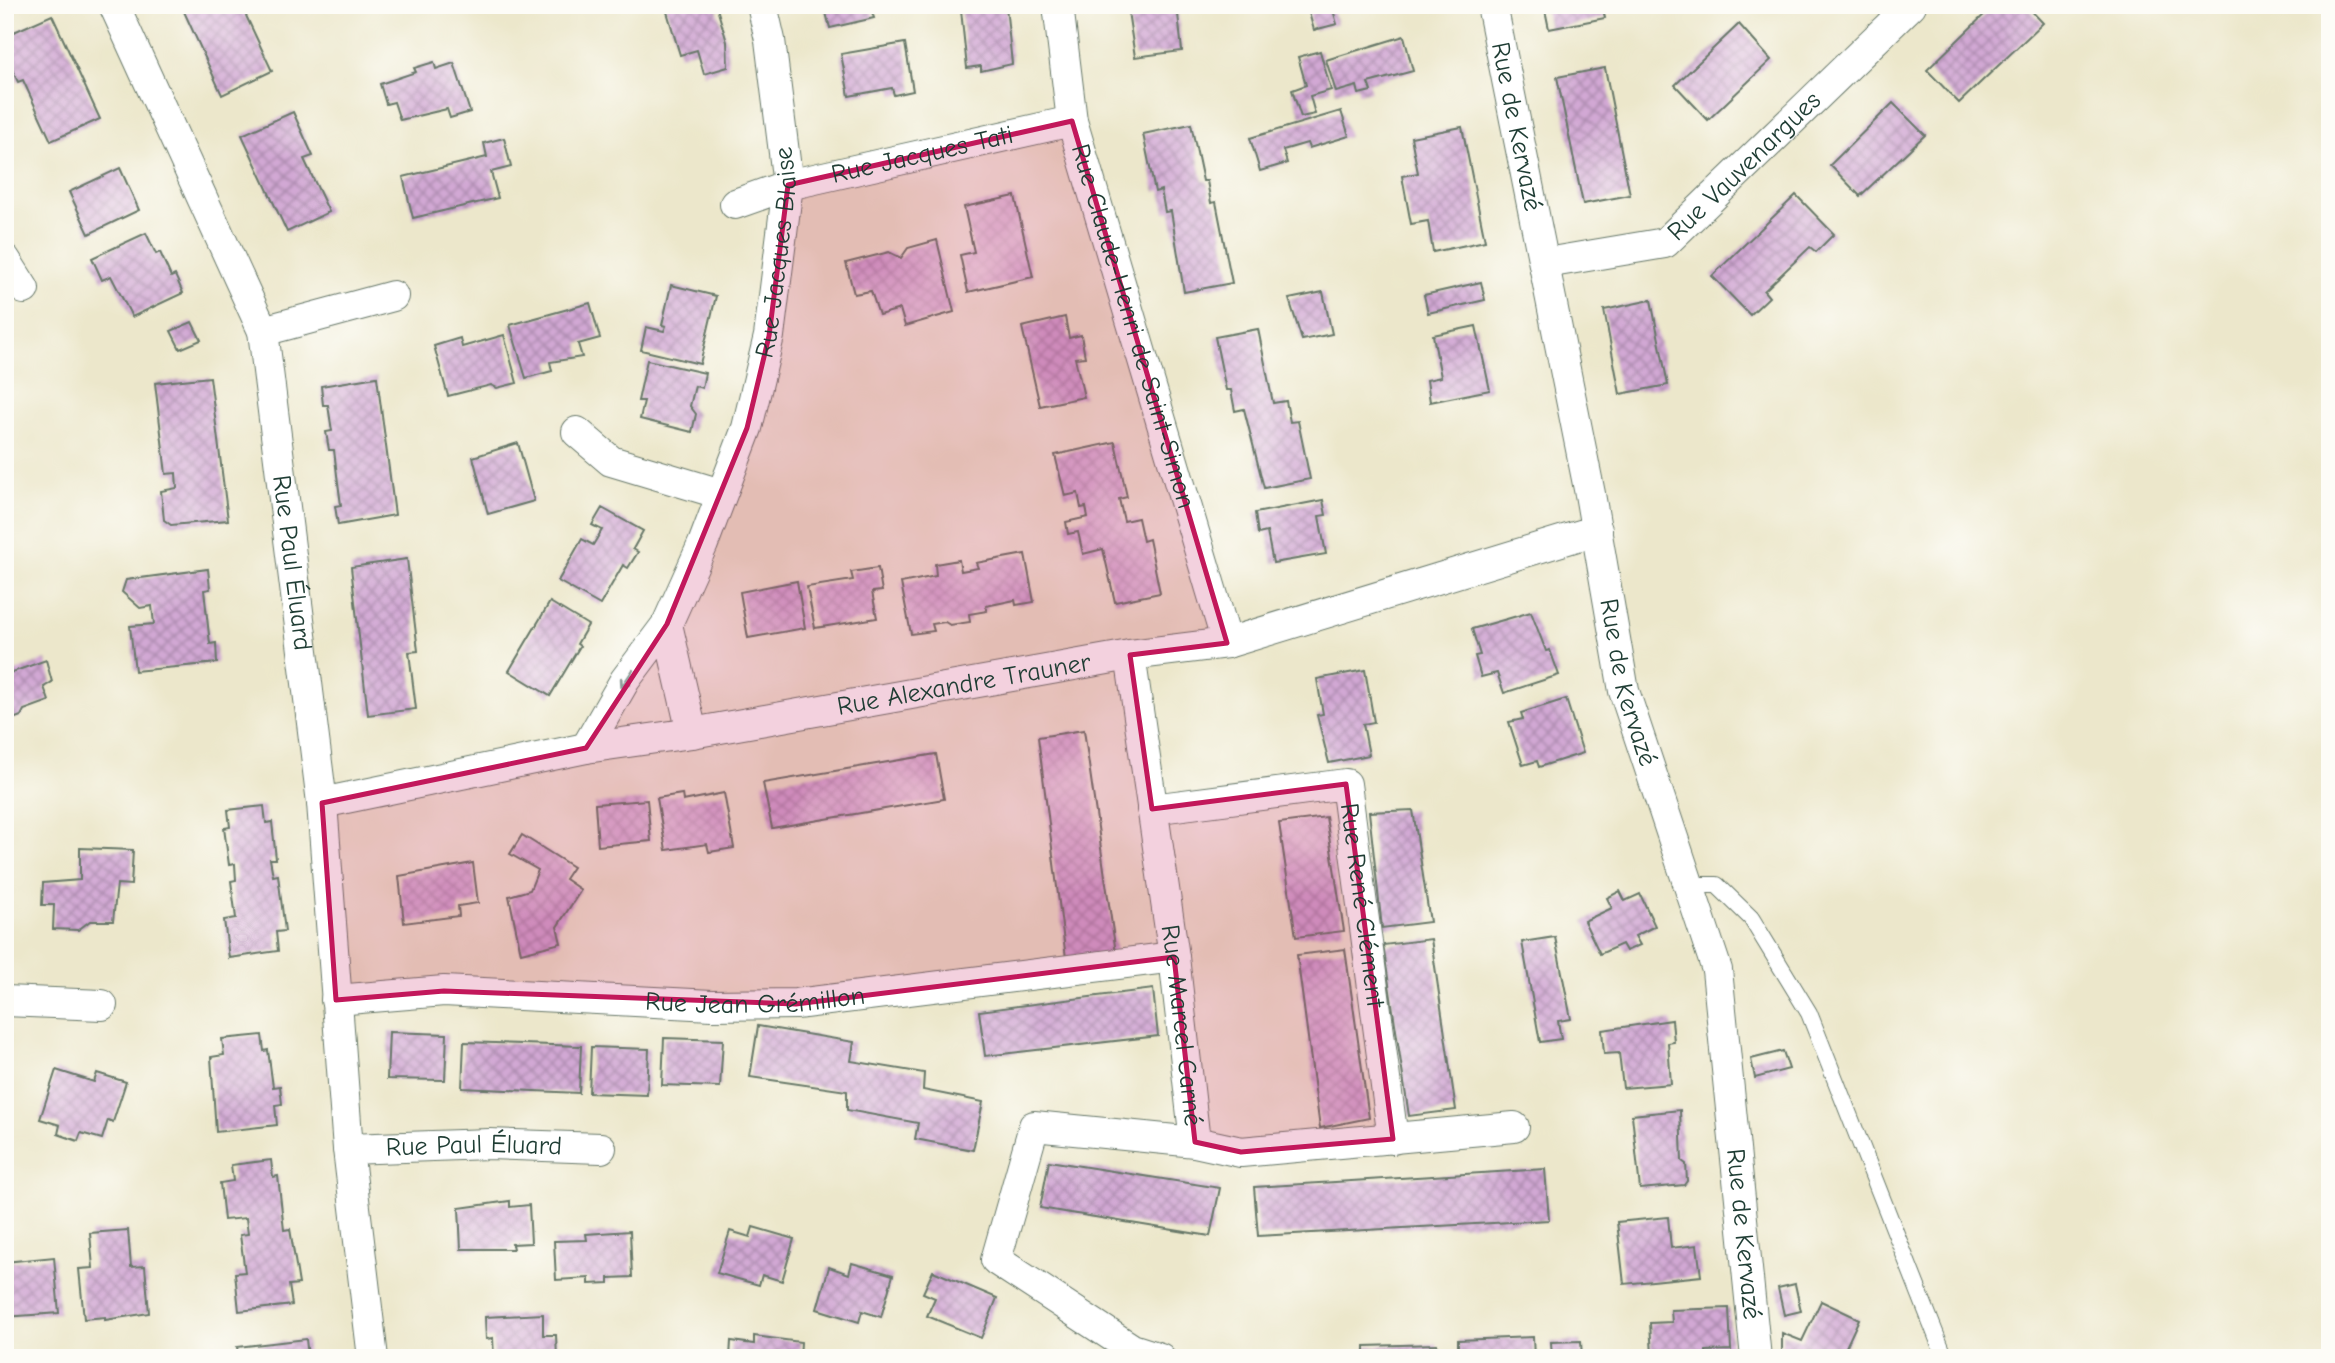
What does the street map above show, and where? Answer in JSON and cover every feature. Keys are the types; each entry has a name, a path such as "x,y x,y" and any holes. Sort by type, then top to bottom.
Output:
{"street":[{"name":"Rue Paul Éluard","path":"114,5 263,331 322,803 348,1149 373,1358"},
{"name":"Rue Jacques Blaise","path":"586,748 625,680 667,624 703,544 747,428 769,336 788,185 770,40 762,5"},
{"name":"Rue Claude-Henri de Saint-Simon","path":"1058,5 1072,121 1227,643"},
{"name":"Rue de Kervazé","path":"1492,5 1546,264 1625,691 1717,970 1756,1358"},
{"name":"Rue Vauvenargues","path":"1546,264 1665,243 1911,5"},
{"name":"Rue Jacques Tati","path":"735,204 788,185 1072,121"},
{"path":"5,259 24,289"},
{"path":"263,331 393,296"},
{"path":"577,432 611,461 721,494"},
{"name":"Rue Alexandre Trauner","path":"322,803 586,748 692,733 1130,654 1227,643 1597,530"},
{"path":"667,624 692,733"},
{"name":"Rue Marcel Carné","path":"1130,654 1174,957 1195,1142 1034,1126 996,1259 1132,1349 1160,1358"},
{"name":"Rue René Clément","path":"1152,809 1346,785 1393,1139"},
{"name":"Rue Jean Grémillon","path":"336,1000 444,991 712,1005 796,1004 1174,957"},
{"path":"5,1001 102,1005"},
{"path":"1195,1142 1241,1152 1514,1127"},
{"name":"Rue Paul Éluard","path":"348,1149 489,1144 601,1148"}],"lane":[{"path":"1689,885 1717,885 1751,918 1809,1013 1945,1358"}],"highlighted area":[{"path":"1072,121 1227,643 1130,655 1152,809 1346,784 1393,1139 1241,1152 1195,1142 1174,957 796,1004 444,991 336,1000 322,803 586,748 667,624 747,428 769,336 788,185"}],"building":[{"path":"181,5 241,5 272,71 222,95"},
{"path":"665,5 716,5 727,42 728,67 704,74 697,50 680,55"},
{"path":"824,5 889,5 890,8 872,12 874,18 830,28"},
{"path":"1127,5 1177,5 1182,51 1135,57"},
{"path":"1544,5 1602,5 1605,18 1549,29"},
{"path":"1994,5 2026,5 2043,23 1959,103 1927,70"},
{"path":"1006,6 1012,64 981,71 981,66 967,68 961,10"},
{"path":"1332,6 1337,24 1314,30 1309,13"},
{"path":"52,15 100,119 51,141 23,80 18,82 5,55 5,36"},
{"path":"1739,24 1771,60 1708,120 1675,85"},
{"path":"1404,36 1413,71 1368,83 1371,91 1359,94 1357,86 1336,92 1326,60"},
{"path":"905,43 913,91 894,95 892,88 849,96 841,54"},
{"path":"1320,51 1331,90 1310,96 1315,114 1301,117 1292,90 1306,85 1298,57"},
{"path":"434,62 436,69 454,63 470,112 450,118 447,109 400,120 394,102 386,104 380,84 416,72 414,68"},
{"path":"1605,68 1630,195 1583,204 1557,77"},
{"path":"1893,103 1925,135 1860,196 1830,165"},
{"path":"1341,111 1349,136 1309,148 1307,143 1283,150 1287,163 1260,171 1250,138"},
{"path":"293,112 313,156 304,159 329,212 287,232 242,135"},
{"path":"1191,124 1203,181 1207,181 1211,203 1216,202 1232,283 1184,292 1171,211 1165,212 1161,190 1155,192 1143,134"},
{"path":"1462,127 1485,241 1433,252 1428,221 1411,224 1402,176 1418,173 1411,137"},
{"path":"504,138 511,167 491,172 498,198 413,218 403,177 487,157 484,143"},
{"path":"120,168 139,210 89,234 69,192"},
{"path":"1796,195 1834,234 1816,252 1810,247 1764,291 1769,297 1750,315 1712,276"},
{"path":"1015,196 1033,277 968,292 960,255 974,252 964,207"},
{"path":"146,233 156,254 160,252 171,277 175,275 183,293 132,317 111,276 102,280 92,258"},
{"path":"937,240 954,312 905,326 900,309 879,315 871,291 854,294 846,263 889,252 901,258 908,248"},
{"path":"1481,282 1485,300 1428,313 1424,295"},
{"path":"671,285 716,296 700,364 641,350 646,327 664,331 666,326 662,325"},
{"path":"1323,292 1332,334 1302,340 1289,299"},
{"path":"1651,300 1668,385 1620,394 1604,310"},
{"path":"590,303 600,338 578,344 582,357 550,362 552,371 526,378 510,325"},
{"path":"1065,317 1069,338 1081,335 1085,357 1075,358 1084,397 1040,406 1022,327"},
{"path":"192,322 201,340 180,349 171,331"},
{"path":"1476,326 1490,390 1430,402 1427,380 1441,377 1433,335"},
{"path":"1258,329 1273,403 1286,401 1290,422 1298,421 1310,479 1264,488 1244,409 1235,411 1231,390 1226,390 1215,337"},
{"path":"504,335 517,383 497,388 491,385 448,396 434,346 460,338 462,347"},
{"path":"647,360 705,373 702,388 695,386 690,406 696,414 692,432 640,419 644,401 638,401"},
{"path":"210,377 228,520 171,525 164,520 161,491 177,488 176,473 166,474 155,383"},
{"path":"377,377 395,515 338,525 335,506 341,505 334,450 329,450 326,432 332,431 328,405 323,405 321,386"},
{"path":"1115,442 1127,497 1119,499 1124,521 1138,518 1143,541 1149,539 1160,593 1115,602 1103,549 1083,554 1078,532 1068,534 1066,522 1088,517 1086,507 1081,508 1078,493 1065,496 1055,455"},
{"path":"518,443 534,501 488,514 473,457"},
{"path":"1323,500 1326,515 1319,516 1326,554 1273,563 1267,532 1258,534 1255,513"},
{"path":"602,508 643,531 633,549 638,552 628,568 623,565 600,605 558,581 582,539 593,545 602,530 592,525"},
{"path":"1025,554 1034,602 1016,605 1015,600 986,606 987,611 969,614 970,622 932,624 934,631 911,634 901,583 936,576 935,564 959,560 961,571 978,568 976,563"},
{"path":"407,559 418,651 409,652 416,709 368,715 351,567"},
{"path":"878,568 882,591 872,592 877,618 815,628 807,587 853,580 851,572"},
{"path":"208,569 210,589 204,590 210,644 216,643 217,663 135,671 130,626 154,624 152,606 140,608 122,592 126,580"},
{"path":"797,581 805,628 748,638 740,592"},
{"path":"550,602 588,625 577,644 580,646 550,696 509,671"},
{"path":"1531,612 1546,651 1550,650 1559,675 1504,693 1497,673 1481,677 1475,656 1480,655 1472,629"},
{"path":"46,660 52,682 44,687 49,701 24,710 21,716 5,722 5,662 10,673"},
{"path":"1365,670 1374,722 1363,724 1369,755 1329,763 1317,715 1323,714 1317,679"},
{"path":"1566,699 1583,753 1539,767 1537,761 1523,765 1509,722 1523,719 1521,713"},
{"path":"1084,730 1117,960 1067,966 1038,737"},
{"path":"936,754 944,799 772,828 763,783"},
{"path":"724,793 734,848 709,852 707,844 666,850 657,798 682,794 683,801"},
{"path":"647,800 651,841 598,846 595,804"},
{"path":"264,806 266,823 272,822 276,859 270,859 273,876 278,875 285,931 276,932 278,951 229,958 224,920 236,918 231,881 236,880 235,864 229,865 224,828 230,827 228,810"},
{"path":"1413,810 1430,922 1382,928 1369,812"},
{"path":"1326,817 1344,931 1296,937 1279,823"},
{"path":"522,835 573,867 565,879 581,890 557,927 561,943 521,953 509,896 530,890 538,870 510,854"},
{"path":"80,848 133,850 131,885 117,884 113,921 90,921 78,930 53,929 54,905 42,905 43,883 80,880"},
{"path":"473,863 478,903 458,906 459,916 404,923 399,876"},
{"path":"1620,891 1625,901 1640,894 1655,926 1635,936 1640,945 1626,951 1622,944 1600,954 1584,921 1612,908 1607,898"},
{"path":"1555,937 1571,1019 1558,1021 1561,1039 1540,1042 1522,942"},
{"path":"1431,939 1456,1110 1409,1116 1383,945"},
{"path":"1345,949 1369,1118 1320,1128 1297,955"},
{"path":"1153,989 1158,1036 985,1056 979,1011"},
{"path":"1672,1020 1674,1042 1668,1043 1671,1084 1623,1088 1619,1053 1604,1054 1602,1030"},
{"path":"758,1026 854,1042 851,1061 924,1073 923,1090 983,1102 973,1150 915,1139 918,1123 847,1110 847,1091 750,1077"},
{"path":"389,1032 447,1034 445,1080 387,1079"},
{"path":"262,1035 264,1051 268,1050 273,1087 280,1086 282,1104 275,1105 277,1125 216,1132 211,1057 224,1055 222,1039"},
{"path":"664,1038 723,1040 720,1087 662,1085"},
{"path":"464,1042 581,1046 579,1093 462,1088"},
{"path":"591,1047 649,1049 647,1095 589,1093"},
{"path":"1783,1051 1789,1069 1755,1078 1751,1059"},
{"path":"56,1070 94,1082 97,1073 126,1082 113,1122 108,1120 102,1139 81,1133 78,1141 58,1134 60,1125 40,1119"},
{"path":"1680,1110 1682,1161 1686,1164 1687,1181 1684,1185 1640,1189 1632,1115"},
{"path":"271,1160 273,1177 278,1176 284,1230 290,1229 299,1284 289,1285 292,1305 239,1311 235,1273 245,1272 240,1235 248,1234 246,1218 224,1220 220,1183 233,1181 231,1165"},
{"path":"1049,1161 1220,1188 1210,1236 1040,1208"},
{"path":"1545,1169 1549,1220 1258,1236 1254,1187"},
{"path":"510,1201 510,1207 529,1205 531,1243 512,1244 513,1249 461,1249 459,1208"},
{"path":"1668,1217 1671,1248 1697,1245 1701,1276 1624,1284 1617,1222"},
{"path":"753,1227 794,1239 782,1281 762,1275 759,1285 717,1273 730,1231 750,1237"},
{"path":"128,1230 131,1267 145,1266 149,1313 105,1320 105,1317 84,1319 79,1269 93,1268 90,1233"},
{"path":"630,1231 632,1277 609,1278 609,1283 589,1284 589,1278 556,1280 554,1241 587,1240 586,1234"},
{"path":"54,1257 59,1313 5,1317 5,1262"},
{"path":"852,1263 893,1275 881,1317 862,1311 859,1322 817,1309 829,1267 849,1274"},
{"path":"933,1271 997,1298 981,1338 927,1316 935,1298 923,1293"},
{"path":"1795,1284 1801,1311 1784,1315 1778,1288"},
{"path":"1821,1301 1859,1319 1841,1358 1782,1358 1782,1333 1802,1341"},
{"path":"1729,1308 1731,1350 1706,1351 1706,1358 1694,1358 1693,1353 1652,1355 1650,1323 1672,1322 1671,1310"},
{"path":"543,1314 543,1335 556,1335 557,1358 494,1358 493,1338 486,1339 485,1317"},
{"path":"754,1336 801,1342 800,1358 730,1358 731,1341 754,1344"},
{"path":"1533,1337 1534,1358 1458,1358 1458,1340"},
{"path":"306,1339 308,1357 239,1358 237,1347"},
{"path":"1581,1341 1582,1358 1552,1358 1551,1342"},
{"path":"1437,1344 1438,1358 1365,1358 1365,1346"}]}
